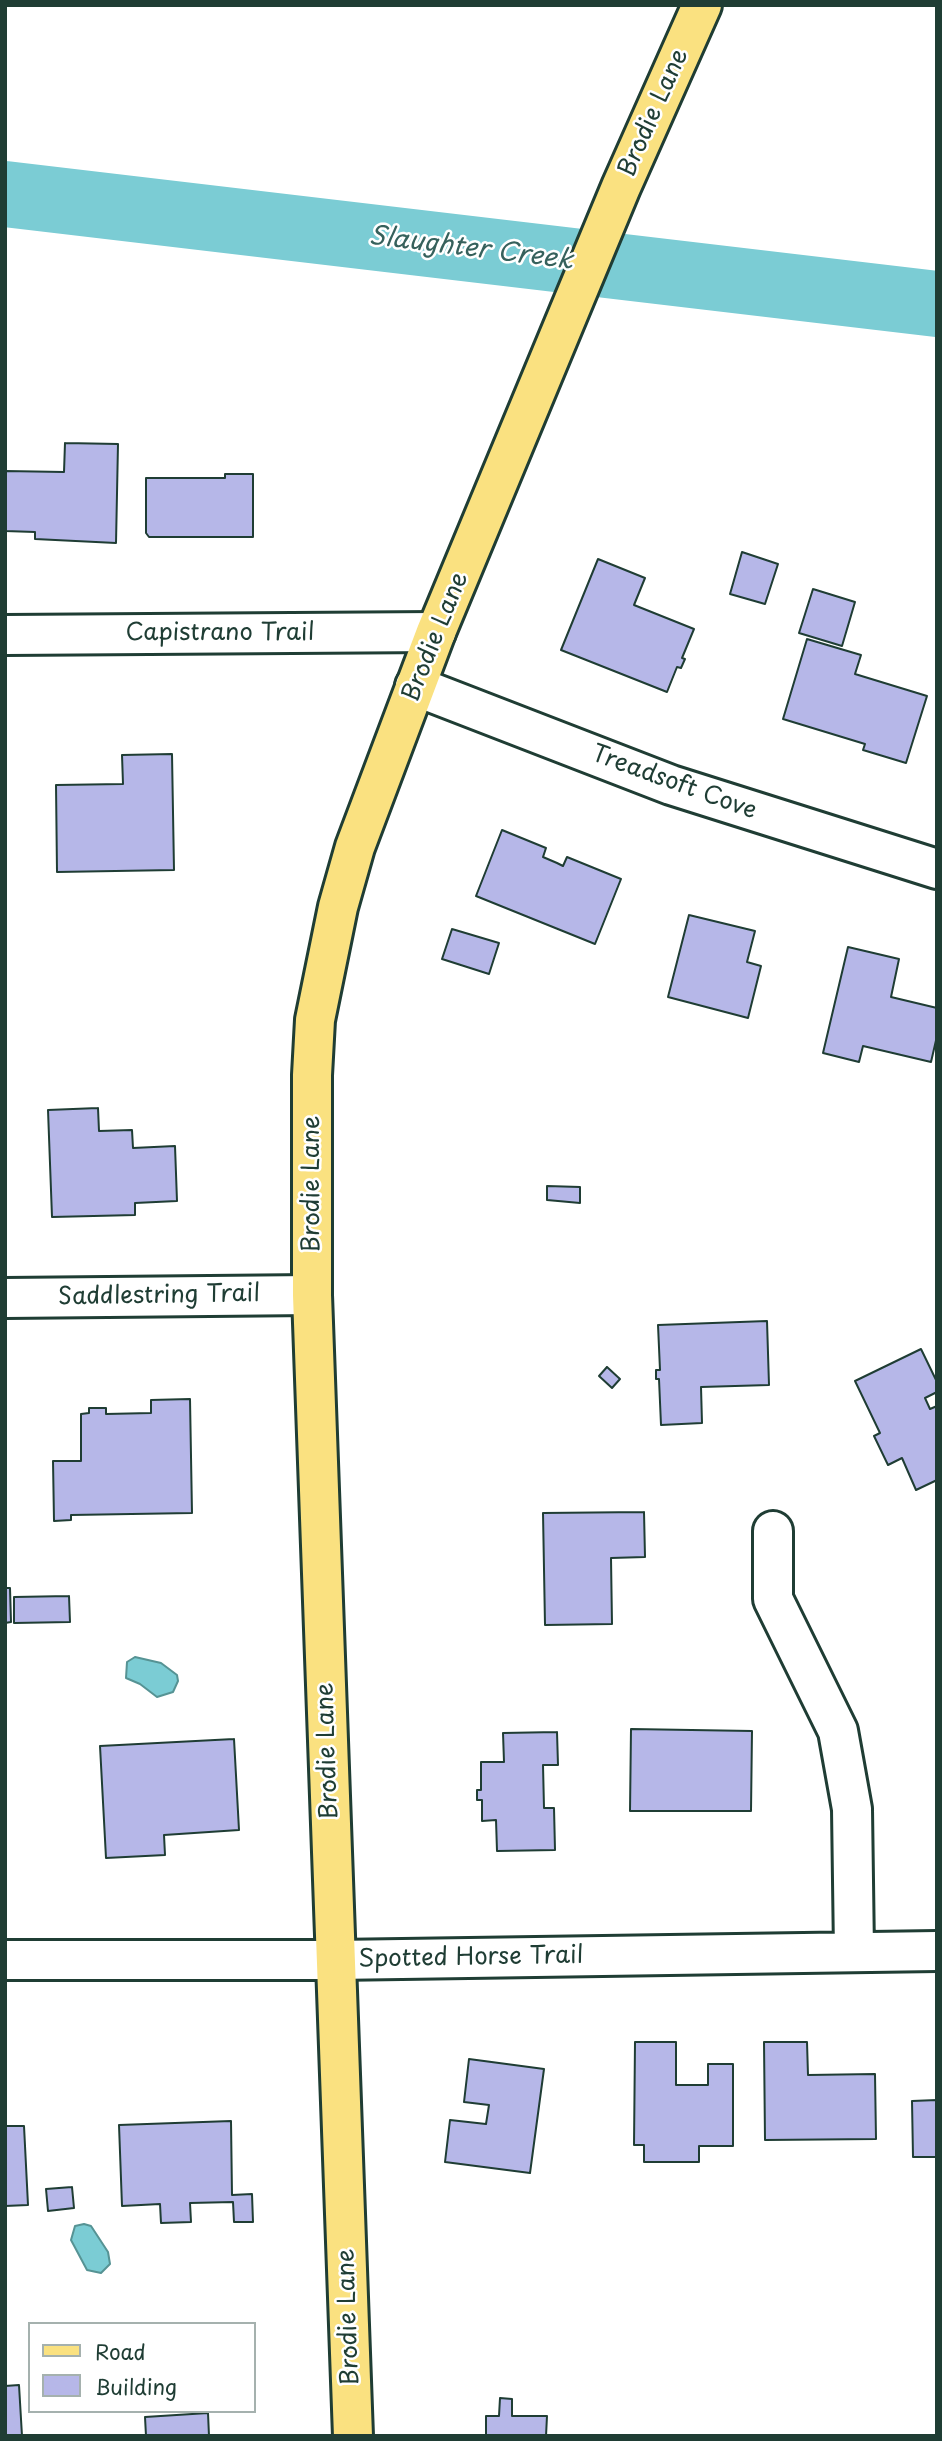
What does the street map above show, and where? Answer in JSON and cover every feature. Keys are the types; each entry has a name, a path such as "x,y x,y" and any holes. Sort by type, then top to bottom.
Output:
{"main road":[{"name":"Brodie Lane","path":"353,2436 312,1295 312,1075 315,1020 338,907 355,847 415,686 621,187 702,5"}],"street":[{"name":"Capistrano Trail","path":"5,635 436,632"},
{"name":"Treadsoft Cove","path":"415,686 671,785 937,869"},
{"name":"Saddlestring Trail","path":"5,1298 312,1295"},
{"path":"773,1531 773,1599 838,1731 852,1809 854,1952"},
{"name":"Spotted Horse Trail","path":"5,1960 335,1960 937,1951"}],"water":[{"path":"135,1657 161,1663 177,1675 178,1681 173,1692 157,1697 140,1684 126,1678 127,1662"},
{"path":"75,2226 91,2226 108,2252 110,2264 101,2273 87,2270 71,2240"}],"building":[{"path":"65,443 118,444 116,543 35,539 35,532 5,531 5,471 64,472"},
{"path":"225,474 253,474 253,537 149,537 146,533 146,478 225,478"},
{"path":"742,552 778,564 765,604 730,594"},
{"path":"598,559 645,578 634,605 694,629 682,658 685,659 681,668 677,667 667,692 561,650"},
{"path":"813,589 855,602 842,646 799,633"},
{"path":"807,639 861,655 855,674 927,696 906,763 863,750 865,744 783,719"},
{"path":"172,754 174,870 57,872 56,785 123,784 122,755"},
{"path":"502,830 546,848 543,857 563,866 567,857 621,879 595,944 476,896"},
{"path":"689,915 755,931 747,962 761,966 748,1018 668,997"},
{"path":"452,929 499,943 489,974 442,959"},
{"path":"848,947 899,959 891,997 937,1008 937,1036 931,1062 863,1046 859,1062 823,1053"},
{"path":"98,1108 99,1131 132,1130 133,1148 175,1146 177,1201 135,1203 135,1215 52,1217 48,1110"},
{"path":"547,1186 580,1187 580,1203 547,1200"},
{"path":"767,1321 769,1385 701,1387 702,1423 661,1425 659,1379 656,1379 656,1370 660,1370 658,1325"},
{"path":"921,1349 937,1382 937,1392 925,1398 930,1409 937,1406 937,1480 916,1490 902,1458 888,1465 874,1436 880,1433 855,1381"},
{"path":"607,1367 620,1379 612,1388 599,1376"},
{"path":"190,1399 192,1513 71,1515 71,1520 54,1521 53,1461 81,1461 81,1414 89,1413 89,1408 106,1408 106,1414 151,1413 151,1400"},
{"path":"644,1512 645,1557 611,1558 612,1624 545,1625 543,1513"},
{"path":"5,1588 10,1588 11,1622 5,1623"},
{"path":"69,1596 70,1622 14,1623 14,1597"},
{"path":"631,1729 752,1731 751,1811 630,1811"},
{"path":"557,1732 558,1765 543,1765 544,1808 554,1808 555,1850 497,1851 496,1820 482,1821 482,1800 477,1800 477,1790 481,1790 481,1762 504,1762 503,1733"},
{"path":"234,1739 239,1830 164,1835 165,1855 106,1858 100,1746"},
{"path":"635,2042 676,2042 676,2085 708,2085 708,2064 733,2064 733,2146 699,2146 699,2162 644,2162 644,2145 634,2145"},
{"path":"764,2042 807,2042 808,2075 875,2074 876,2139 765,2140"},
{"path":"469,2059 544,2069 530,2173 445,2162 450,2120 486,2124 489,2105 464,2102"},
{"path":"937,2100 937,2157 913,2157 912,2101"},
{"path":"231,2121 232,2195 252,2194 253,2222 234,2222 233,2202 190,2203 191,2222 161,2223 160,2204 122,2206 119,2125"},
{"path":"5,2126 24,2126 28,2205 5,2206"},
{"path":"72,2187 74,2208 48,2211 46,2189"},
{"path":"19,2385 22,2436 5,2436 5,2386"},
{"path":"500,2398 512,2399 512,2416 547,2416 546,2436 486,2436 486,2416 499,2416"},
{"path":"208,2413 209,2436 146,2436 145,2417"}],"waterway":[{"name":"Slaughter Creek","path":"5,194 937,304"}]}
